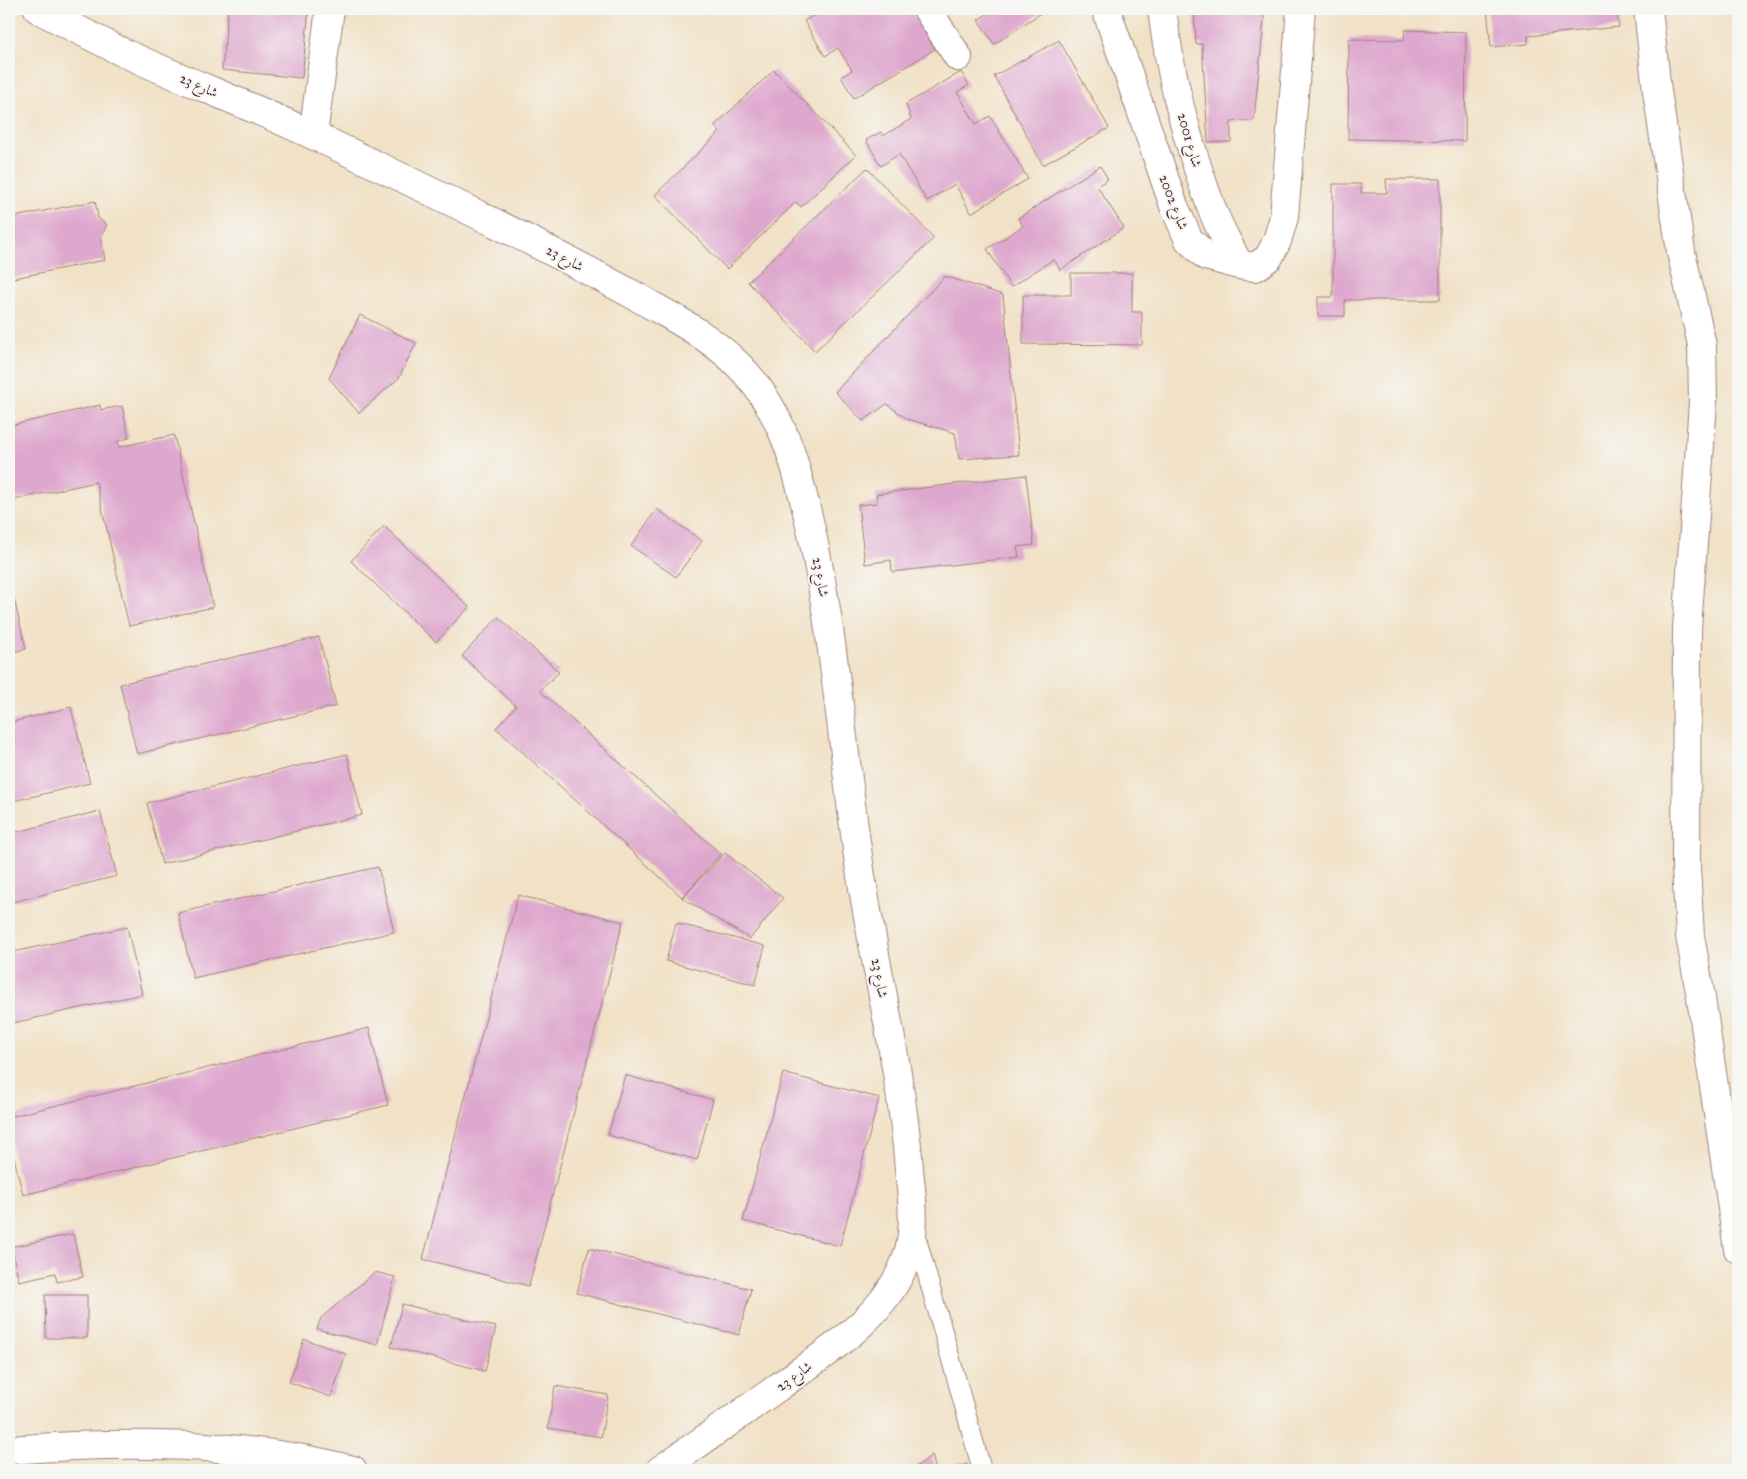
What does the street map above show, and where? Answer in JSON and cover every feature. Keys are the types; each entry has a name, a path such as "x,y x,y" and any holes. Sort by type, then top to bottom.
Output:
{"main road":[{"name":"شارع 23","path":"38,9 120,51 314,135 561,255 680,321 707,339 733,360 759,390 781,426 793,460 814,538 833,648 858,858 904,1110 913,1224 910,1251 904,1268 882,1303 840,1342 725,1426 660,1470"},
{"path":"314,135 330,9"},
{"path":"927,9 958,56"},
{"name":"شارع 2002","path":"1106,9 1174,206 1188,240 1206,256 1239,265 1256,267 1269,257 1277,241 1284,216 1301,9"},
{"name":"شارع 2001","path":"1162,9 1167,51 1188,140 1213,211 1239,265"},
{"path":"1648,9 1657,91 1681,252 1702,345 1703,402 1687,629 1686,868 1690,936 1738,1249"},
{"path":"9,1450 122,1445 190,1446 268,1452 353,1470"}],"lane":[{"path":"913,1224 982,1470"}],"building":[{"path":"228,9 309,9 302,78 222,70"},
{"path":"825,9 910,9 935,49 854,98 841,77 852,70 838,48 825,56 804,21"},
{"path":"988,9 1047,9 994,44 978,20 990,12"},
{"path":"1194,9 1265,9 1254,120 1231,122 1231,142 1208,142 1202,44 1196,44"},
{"path":"1487,9 1617,9 1619,27 1528,36 1528,44 1491,47"},
{"path":"1405,30 1466,32 1465,141 1348,139 1349,39 1404,40"},
{"path":"1059,40 1109,128 1043,165 994,76"},
{"path":"774,70 856,155 801,207 796,202 727,269 655,195 720,132 714,126"},
{"path":"961,72 969,85 957,92 976,124 990,116 1028,179 971,213 955,184 927,201 899,154 881,166 866,140 881,132 883,136 911,119 906,104"},
{"path":"1100,166 1108,179 1097,186 1124,228 1060,270 1054,259 1011,287 987,249 1023,226 1018,218"},
{"path":"867,168 934,238 815,351 748,282"},
{"path":"1386,179 1440,179 1440,300 1345,300 1345,316 1318,316 1318,297 1333,297 1333,184 1361,184 1361,193 1387,193"},
{"path":"95,201 98,218 107,225 101,237 105,260 9,279 9,218"},
{"path":"1071,273 1132,273 1132,312 1142,312 1142,345 1023,344 1023,295 1071,295"},
{"path":"945,276 1003,295 1019,455 959,459 955,433 907,419 887,404 863,421 835,392"},
{"path":"360,315 416,343 399,378 359,413 329,378"},
{"path":"100,405 101,410 122,406 129,438 118,441 119,447 174,435 213,607 129,626 96,482 9,501 9,426"},
{"path":"1026,475 1034,545 1017,547 1019,557 892,572 891,560 865,564 858,505 877,503 876,494"},
{"path":"657,509 702,541 676,577 631,546"},
{"path":"384,526 469,607 436,642 351,561"},
{"path":"9,578 26,649 9,653"},
{"path":"498,617 559,672 540,691 721,854 682,897 496,728 516,706 462,656"},
{"path":"319,637 336,706 137,754 120,684"},
{"path":"71,707 90,783 9,802 9,723"},
{"path":"347,754 362,815 162,864 147,803"},
{"path":"100,811 117,876 9,903 9,834"},
{"path":"725,853 783,898 750,939 682,898"},
{"path":"378,867 394,932 193,978 178,913"},
{"path":"518,895 623,922 529,1286 423,1259"},
{"path":"676,923 765,946 755,985 666,961"},
{"path":"127,927 142,994 9,1024 9,953"},
{"path":"369,1028 388,1105 23,1195 9,1137 9,1117"},
{"path":"783,1073 879,1098 840,1246 743,1221"},
{"path":"625,1075 713,1100 697,1160 608,1135"},
{"path":"73,1234 83,1277 57,1282 55,1273 19,1281 11,1247"},
{"path":"589,1248 751,1289 739,1335 577,1293"},
{"path":"375,1272 395,1277 377,1345 317,1329 321,1318"},
{"path":"45,1295 87,1295 87,1338 46,1338"},
{"path":"402,1304 496,1327 485,1371 391,1347"},
{"path":"304,1339 346,1354 331,1397 289,1382"},
{"path":"555,1386 608,1395 601,1437 548,1428"},
{"path":"932,1455 936,1470 912,1470"},
{"path":"967,1464 969,1470 947,1470"}]}
